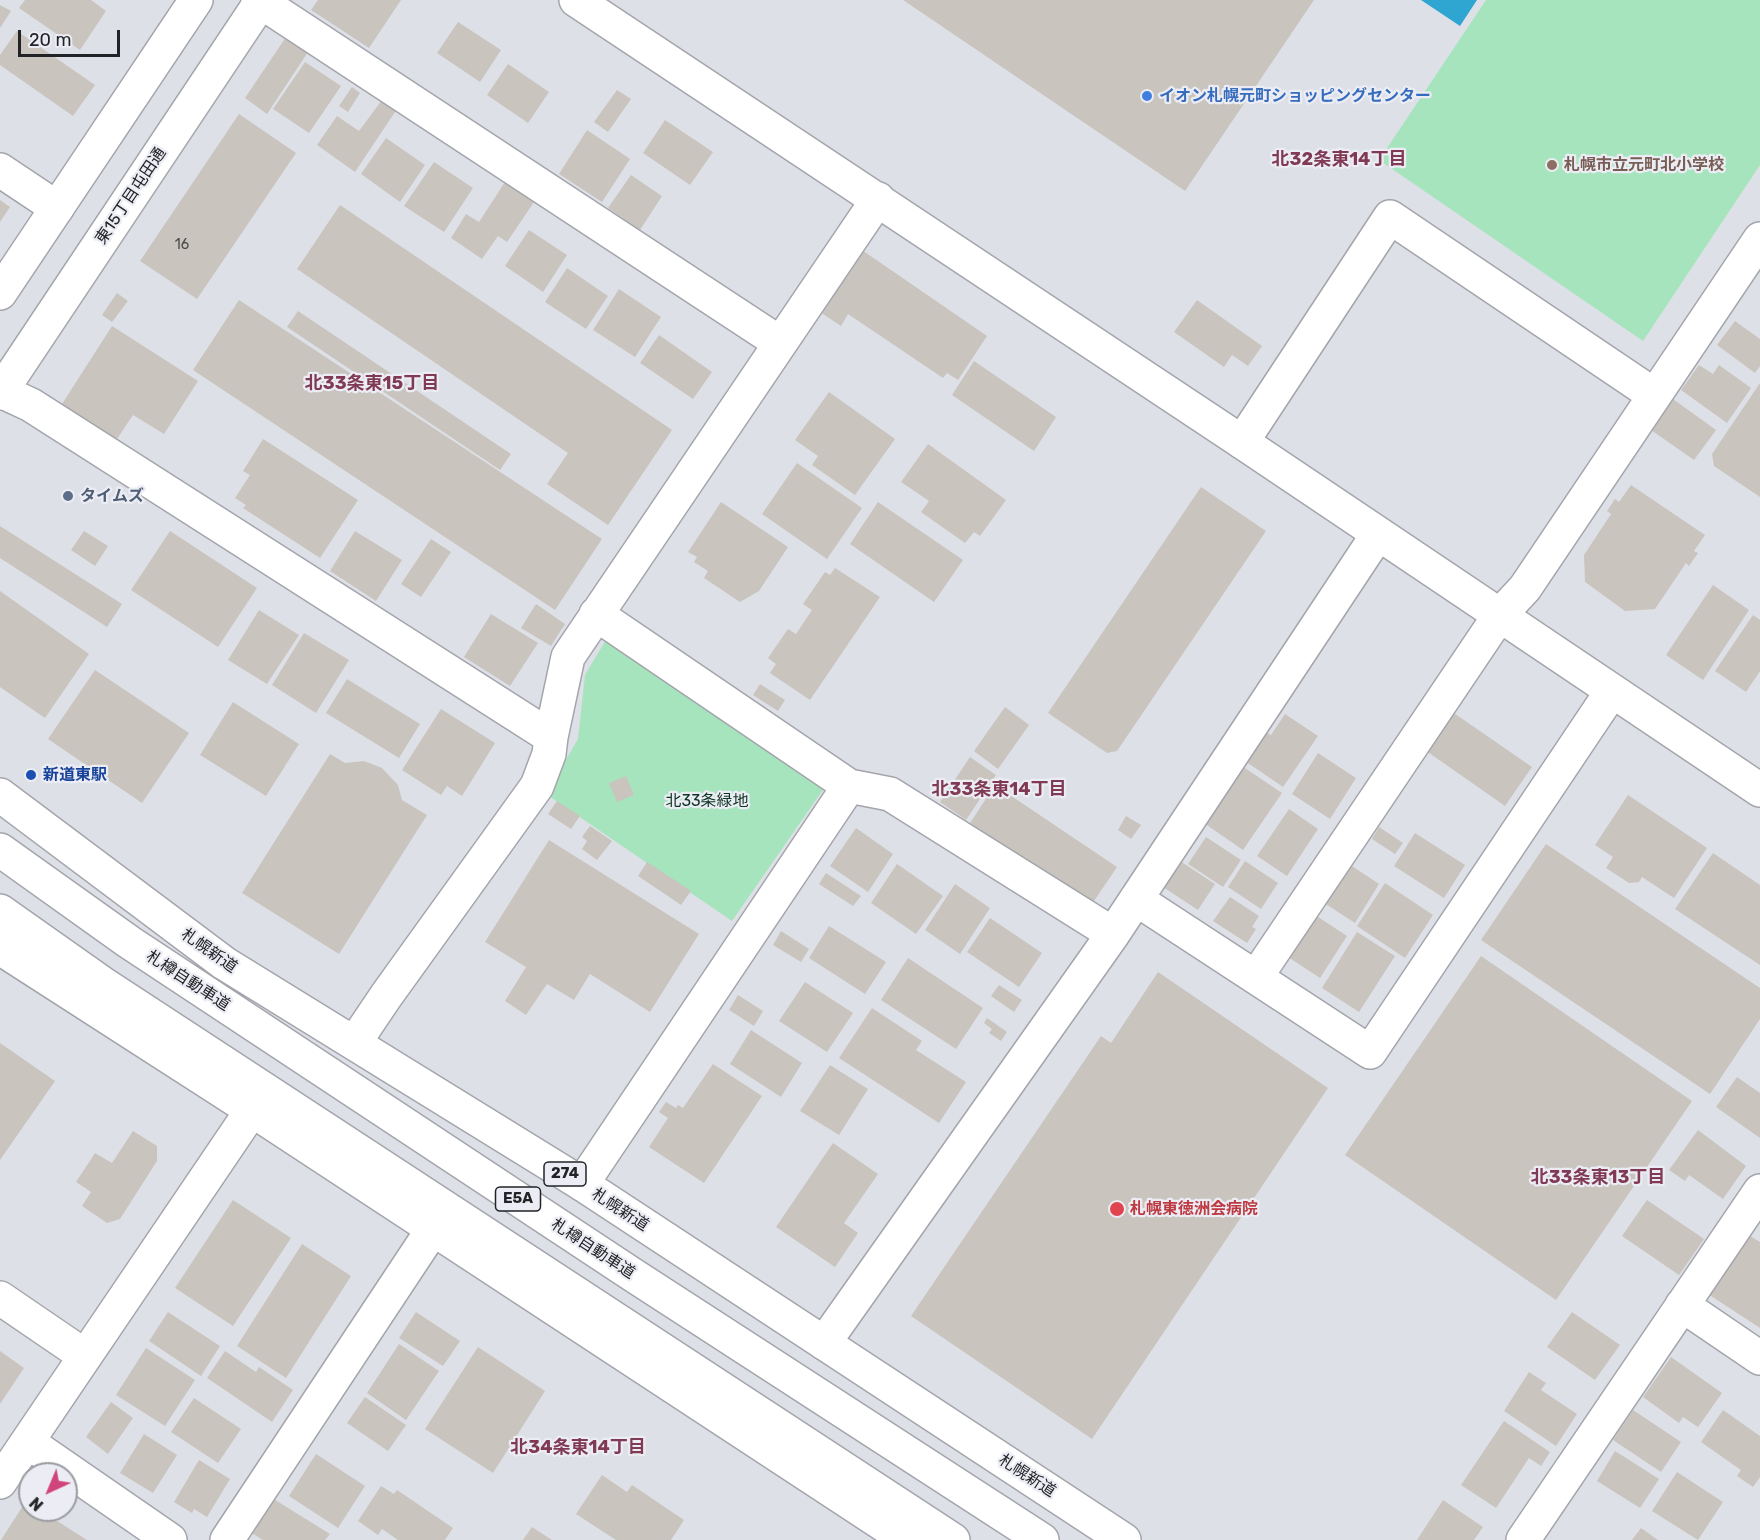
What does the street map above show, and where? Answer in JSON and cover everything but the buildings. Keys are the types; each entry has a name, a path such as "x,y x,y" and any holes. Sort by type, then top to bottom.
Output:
{"main road":[{"path":"0,293 196,0"},
{"path":"576,0 878,199 1760,790"},
{"path":"261,1 780,343"},
{"name":"東15丁目屯田通","path":"1,392 261,1"},
{"path":"0,170 57,208"},
{"path":"355,1042 537,786 549,754 568,657 878,199"},
{"path":"1242,442 1390,217 1654,395"},
{"path":"1256,977 1499,616 1525,588 1760,239"},
{"path":"1,392 31,405 551,737"},
{"path":"824,1343 1113,934 1378,534"},
{"path":"596,614 849,786 890,794 1113,934"},
{"path":"1136,899 1370,1052 1612,691"},
{"path":"582,1184 849,786"},
{"name":"札幌新道","path":"0,795 224,963 582,1184 1124,1540"},
{"name":"札樽自動車道","path":"0,850 159,962 633,1275 1042,1540"},
{"path":"0,911 112,990 953,1540"},
{"path":"0,948 252,1110 907,1540"},
{"path":"0,1482 252,1110"},
{"path":"1523,1540 1760,1191"},
{"path":"227,1540 433,1229"},
{"path":"0,1298 85,1356"},
{"path":"1682,1305 1760,1358"},
{"path":"28,1442 170,1540"}],"green space":[{"name":"札幌市立元町北小学校","path":"1486,0 1760,0 1760,165 1643,341 1379,160"},
{"name":"北33条緑地","path":"610,633 829,781 732,921 546,794 578,739 585,675"}],"water":[{"path":"1421,0 1477,0 1460,26"}],"place":[{"name":"イオン札幌元町ショッピングセンター","path":"1147,96"},
{"name":"札幌市立元町北小学校","path":"1552,165"},
{"name":"タイムズ","path":"68,496"},
{"name":"新道東駅","path":"31,775"},
{"name":"札幌東徳洲会病院","path":"1117,1209"}],"district":[{"name":"北32条東14丁目","path":"1339,160"},
{"name":"北33条東15丁目","path":"372,384"},
{"name":"北33条東14丁目","path":"999,790"},
{"name":"北33条東13丁目","path":"1598,1178"},
{"name":"北34条東14丁目","path":"578,1448"}]}
